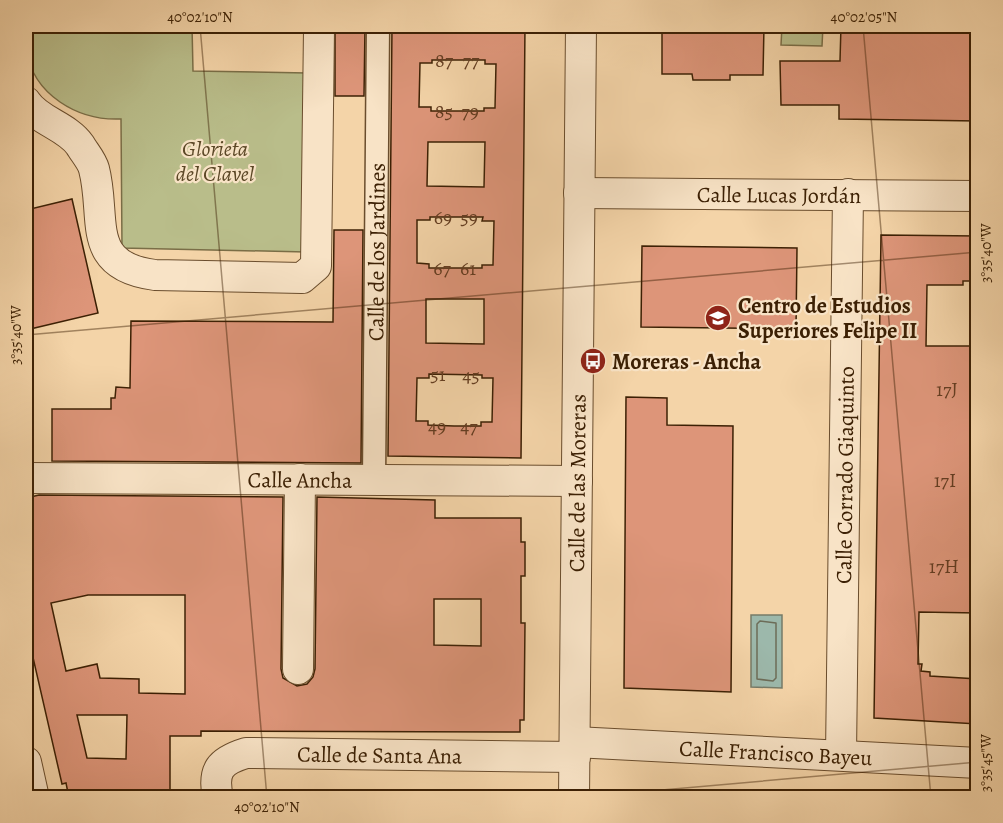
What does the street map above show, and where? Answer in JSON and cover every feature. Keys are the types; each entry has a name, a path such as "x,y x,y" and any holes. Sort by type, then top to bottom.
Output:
{"street":[{"path":"26,102 78,141 94,167 104,245 115,262 134,272 155,275 302,278 316,266 319,29 317,26"},
{"name":"Calle de los Jardines","path":"374,480 378,26"},
{"name":"Calle de las Moreras","path":"574,798 581,26"},
{"name":"Calle Lucas Jordán","path":"579,193 978,196"},
{"name":"Calle Corrado Giaquinto","path":"840,755 848,194"},
{"name":"Calle Ancha","path":"26,478 577,481"},
{"path":"298,669 300,479"},
{"name":"Calle Francisco Bayeu","path":"575,749 840,755 978,764"},
{"name":"Calle de Santa Ana","path":"218,798 215,784 218,770 227,759 246,753 575,749"},
{"path":"26,762 34,798"}],"green space":[{"name":"Glorieta del Clavel","path":"26,26 192,26 193,71 307,73 306,252 122,248 121,119 89,115 74,110 48,92 30,65 25,46"},
{"path":"782,26 823,26 822,46 781,45"},
{"path":"260,792 402,793 402,797 253,797"}],"water":[{"path":"751,615 782,615 782,688 751,687"}],"building":[{"path":"335,26 365,26 364,96 335,96"},
{"path":"392,26 499,29 499,26 525,26 521,458 388,456","holes":["432,60 485,60 485,64 496,64 495,108 484,108 484,111 431,111 431,107 419,107 420,63 432,63","428,142 485,142 484,187 427,186","430,217 483,217 482,221 494,221 493,265 482,265 482,268 429,268 429,264 417,263 417,220 430,220","426,299 484,299 484,344 426,343","429,374 482,375 482,378 493,378 492,422 481,422 481,426 454,426 428,425 428,421 416,421 417,378 429,378"]},
{"path":"662,26 764,26 763,75 730,75 730,80 693,80 692,74 662,74"},
{"path":"841,26 978,26 978,121 839,119 839,105 781,105 780,61 840,61"},
{"path":"72,199 98,313 26,330 26,210"},
{"path":"334,230 363,230 361,463 52,461 52,409 111,409 111,398 115,398 116,387 130,388 131,321 333,322"},
{"path":"881,235 978,236 978,281 963,281 963,285 927,285 926,346 978,346 978,613 919,612 918,664 922,664 921,671 930,672 930,676 978,679 978,724 874,718"},
{"path":"642,246 797,248 796,329 641,327"},
{"path":"626,397 667,398 667,425 733,426 731,692 624,688"},
{"path":"39,495 283,497 281,669 283,678 297,686 307,684 313,677 315,669 317,497 435,500 435,518 521,518 521,542 525,542 525,576 521,576 521,623 525,623 524,720 520,720 520,732 201,731 201,736 170,736 170,798 69,798 66,783 62,784 26,627 26,498","holes":["88,595 185,595 185,694 139,693 139,679 100,678 97,664 66,671 51,603","434,599 481,599 481,646 434,645","77,715 127,715 126,759 87,758"]}],"place":[{"name":"Centro de Estudios Superiores Felipe II","path":"718,318"},
{"name":"Moreras - Ancha","path":"593,361"}]}
